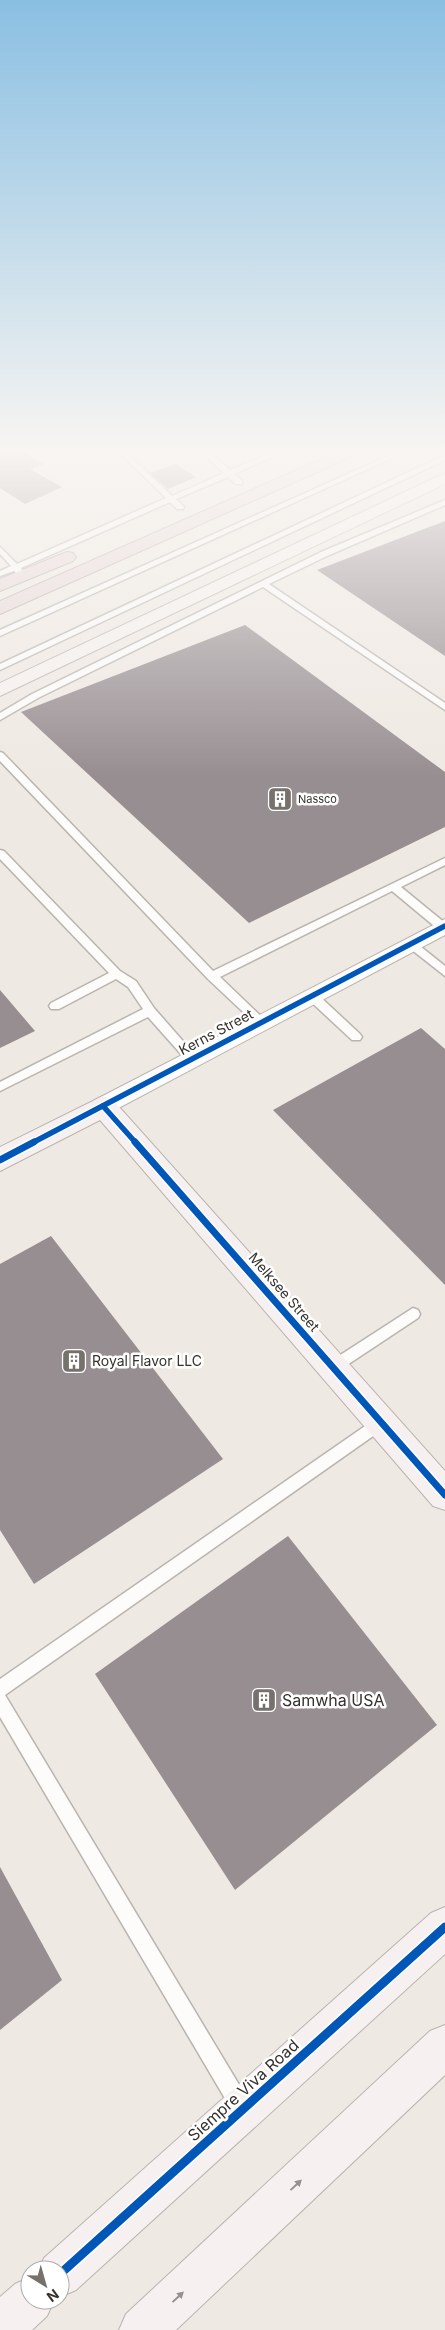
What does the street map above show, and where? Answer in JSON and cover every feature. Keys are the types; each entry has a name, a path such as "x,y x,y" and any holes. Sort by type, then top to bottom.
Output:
{"highway":[{"path":"0,586 20,572 50,559"},
{"path":"0,608 110,559"}],"main road":[{"path":"0,680 257,559"},
{"path":"0,690 276,559"},
{"name":"Kerns Street","path":"0,1160 103,1106"},
{"name":"Melksee Street","path":"103,1106 445,1495"},
{"name":"Siempre Viva Road","path":"70,2265 445,1927"},
{"path":"142,2330 445,2046"},
{"path":"0,2328 20,2310"}],"street":[{"name":"Kerns Street","path":"103,1106 444,926"}],"lane":[{"path":"8,559 20,572"},
{"path":"0,634 166,559"},
{"path":"0,667 229,559"},
{"path":"0,717 36,696 315,559"},
{"path":"0,574 20,572"},
{"path":"264,584 445,707"},
{"path":"0,755 212,976 261,1022"},
{"path":"0,853 116,974 124,976 139,993 150,1011 192,1059"},
{"path":"212,976 445,861"},
{"path":"394,887 444,926"},
{"path":"411,943 445,972"},
{"path":"55,1006 116,974"},
{"path":"312,996 356,1037"},
{"path":"0,1087 150,1011"},
{"path":"332,1367 413,1314"},
{"path":"0,1689 381,1422"},
{"path":"0,1701 243,2110"}],"building":[{"path":"346,559 445,559 445,656 317,570"},
{"name":"Nassco","path":"245,625 445,772 445,827 249,923 21,712"},
{"path":"0,990 35,1031 0,1048"},
{"path":"421,1028 445,1049 445,1285 273,1110"},
{"name":"Royal Flavor LLC","path":"51,1236 223,1459 34,1584 0,1530 0,1264"},
{"name":"Samwha USA","path":"288,1536 437,1725 235,1890 95,1674"},
{"path":"0,1867 62,1980 0,2030"}],"cycle path":[{"path":"0,1160 445,926"},
{"path":"103,1106 445,1495"},
{"path":"70,2265 445,1927"}],"place":[{"name":"Nassco","path":"280,799"},
{"name":"Royal Flavor LLC","path":"74,1361"},
{"name":"Samwha USA","path":"264,1700"}]}
